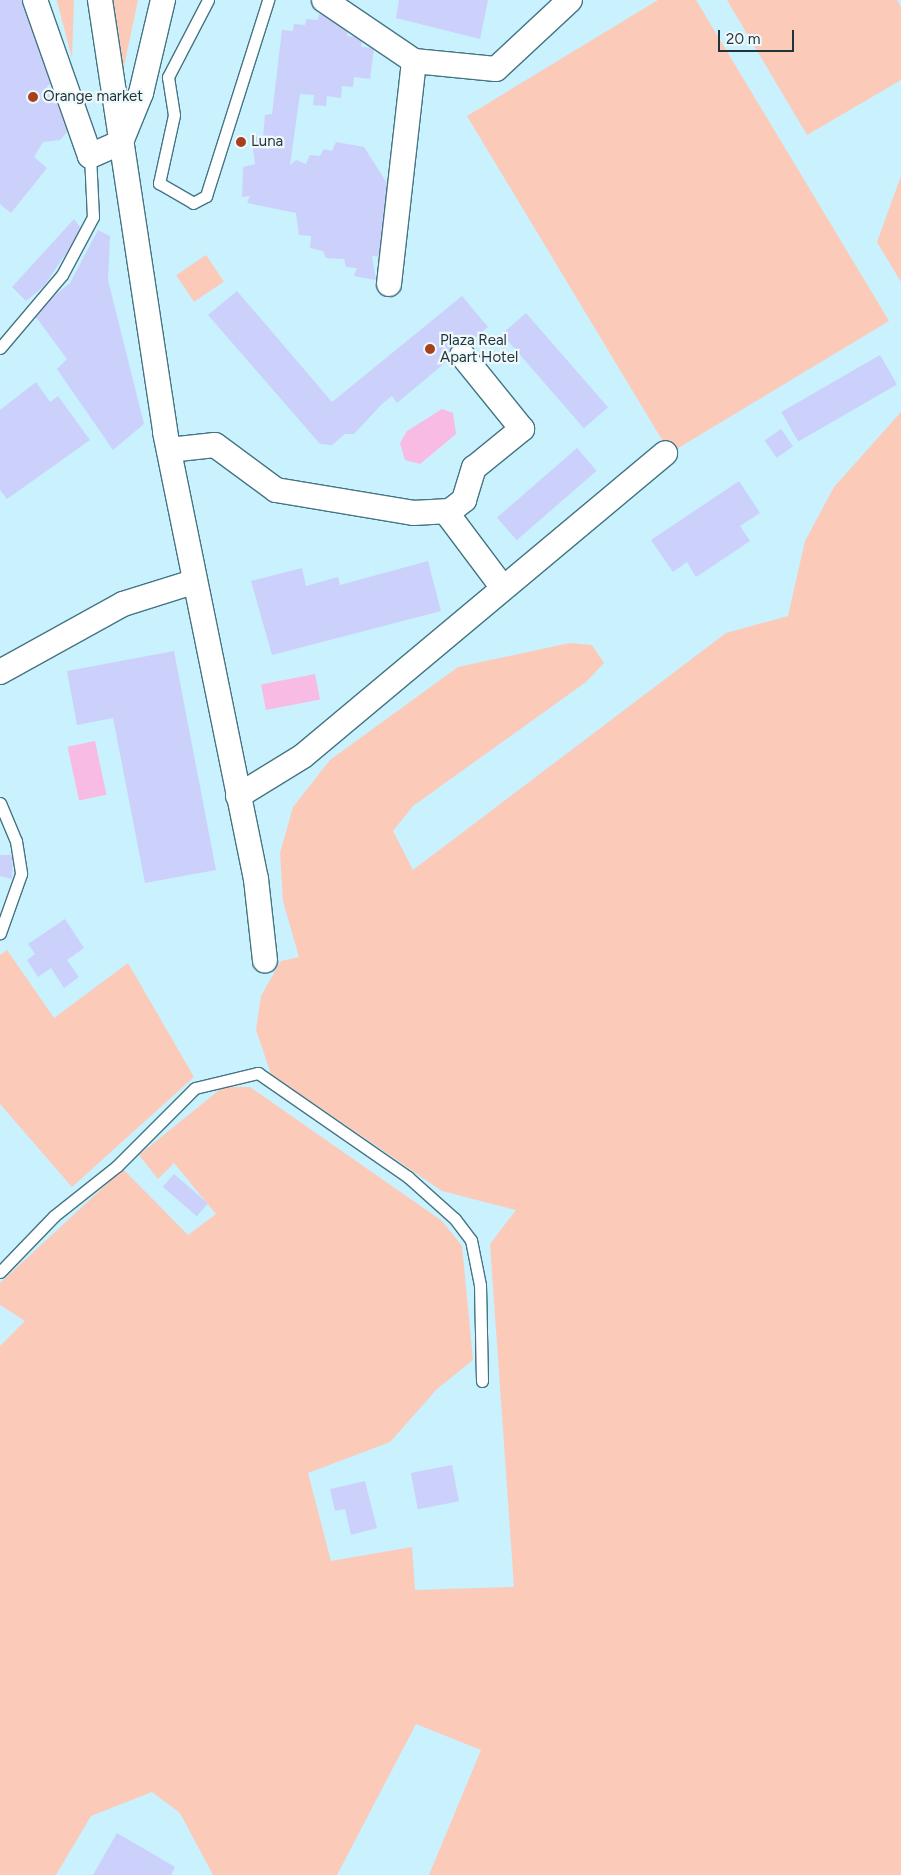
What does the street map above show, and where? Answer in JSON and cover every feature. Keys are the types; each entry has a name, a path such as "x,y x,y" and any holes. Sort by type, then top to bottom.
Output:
{"street":[{"path":"35,0 90,156 121,142 141,93 163,0"},
{"path":"100,0 169,450 193,582 256,879 265,960"},
{"path":"324,0 414,61 496,69 570,0"},
{"path":"389,284 414,61"},
{"path":"169,450 215,445 276,490 412,513 446,512 464,500 474,468 522,429 462,354"},
{"path":"238,796 302,756 666,452"},
{"path":"446,512 503,588"},
{"path":"0,672 123,604 193,582"}],"lane":[{"path":"141,93 168,77 208,0"},
{"path":"168,77 174,115 159,182 193,203 206,196 268,0"},
{"path":"0,348 62,275 93,217 90,156"},
{"path":"0,802 16,841 21,874 0,933"},
{"path":"0,1272 54,1216 117,1166 195,1088 258,1073 408,1177 455,1219 471,1240 480,1285 482,1381"}],"shaded area":[{"path":"74,0 72,58 57,1"},
{"path":"112,0 138,0 123,71"},
{"path":"658,0 696,0 889,321 670,453 467,116"},
{"path":"727,0 897,0 901,7 901,80 807,135"},
{"path":"901,176 901,282 877,242"},
{"path":"206,255 224,282 194,302 176,275"},
{"path":"442,409 453,413 456,434 420,464 405,460 400,443 407,431"},
{"path":"901,412 901,1875 429,1875 481,1750 416,1724 337,1875 213,1875 180,1813 152,1792 91,1816 56,1875 0,1875 0,1346 25,1321 0,1305 0,1283 123,1169 188,1235 216,1214 174,1163 158,1179 139,1155 223,1087 250,1087 442,1221 462,1246 473,1360 437,1389 390,1442 308,1473 331,1561 412,1547 415,1590 514,1587 490,1244 516,1210 442,1191 271,1074 256,1030 261,996 281,961 299,957 283,901 280,853 293,807 330,760 458,667 570,643 592,645 604,663 586,682 413,806 393,831 413,870 726,633 788,616 805,541 834,487"},
{"path":"315,674 320,700 266,710 261,684"},
{"path":"95,741 106,795 79,801 68,747"},
{"path":"7,950 54,1018 128,963 194,1077 72,1187 0,1104 0,955"}],"building":[{"path":"0,0 28,0 58,80 47,86 49,96 63,101 70,129 60,140 43,142 34,157 47,168 11,213 0,204"},
{"path":"399,0 488,0 480,39 396,18"},
{"path":"319,14 349,23 347,36 362,38 361,47 374,48 370,79 354,77 353,87 342,86 341,98 327,96 326,106 313,105 314,95 300,94 290,165 296,160 306,164 310,155 320,156 324,149 332,151 336,142 364,147 390,188 384,257 372,256 376,280 354,276 357,268 346,267 344,259 326,258 323,251 310,248 311,236 299,235 296,213 247,203 250,196 242,197 243,167 255,164 251,135 263,138 265,115 272,114 282,30 293,31 294,24 305,25 306,19 318,20"},
{"path":"74,219 82,230 44,286 26,301 12,287"},
{"path":"98,230 110,236 108,280 144,424 113,450 57,369 67,359 33,313 70,283"},
{"path":"237,291 332,402 462,296 488,327 397,403 392,396 354,434 345,434 332,445 320,444 208,315"},
{"path":"526,313 608,407 584,428 502,334"},
{"path":"880,355 897,384 798,441 781,412"},
{"path":"36,382 50,402 58,396 90,440 7,499 0,490 0,410"},
{"path":"781,429 793,446 777,458 765,440"},
{"path":"577,448 597,471 517,540 497,518"},
{"path":"739,481 760,513 740,526 750,541 696,577 687,562 673,572 651,540"},
{"path":"428,561 441,611 272,655 251,581 302,568 306,586 338,577 340,585"},
{"path":"174,651 216,870 145,883 113,718 77,725 67,671"},
{"path":"0,855 13,855 12,879 0,876"},
{"path":"65,919 84,948 67,960 79,977 64,988 51,968 38,977 27,960 35,954 28,944"},
{"path":"174,1174 208,1204 197,1216 163,1187"},
{"path":"452,1465 459,1501 418,1509 411,1473"},
{"path":"365,1481 377,1528 351,1535 345,1509 335,1511 330,1489"},
{"path":"117,1833 175,1867 171,1875 93,1875"}],"place":[{"name":"Orange market","path":"33,97"},
{"name":"Luna","path":"241,142"},
{"name":"Plaza Real Apart Hotel","path":"430,349"}]}
